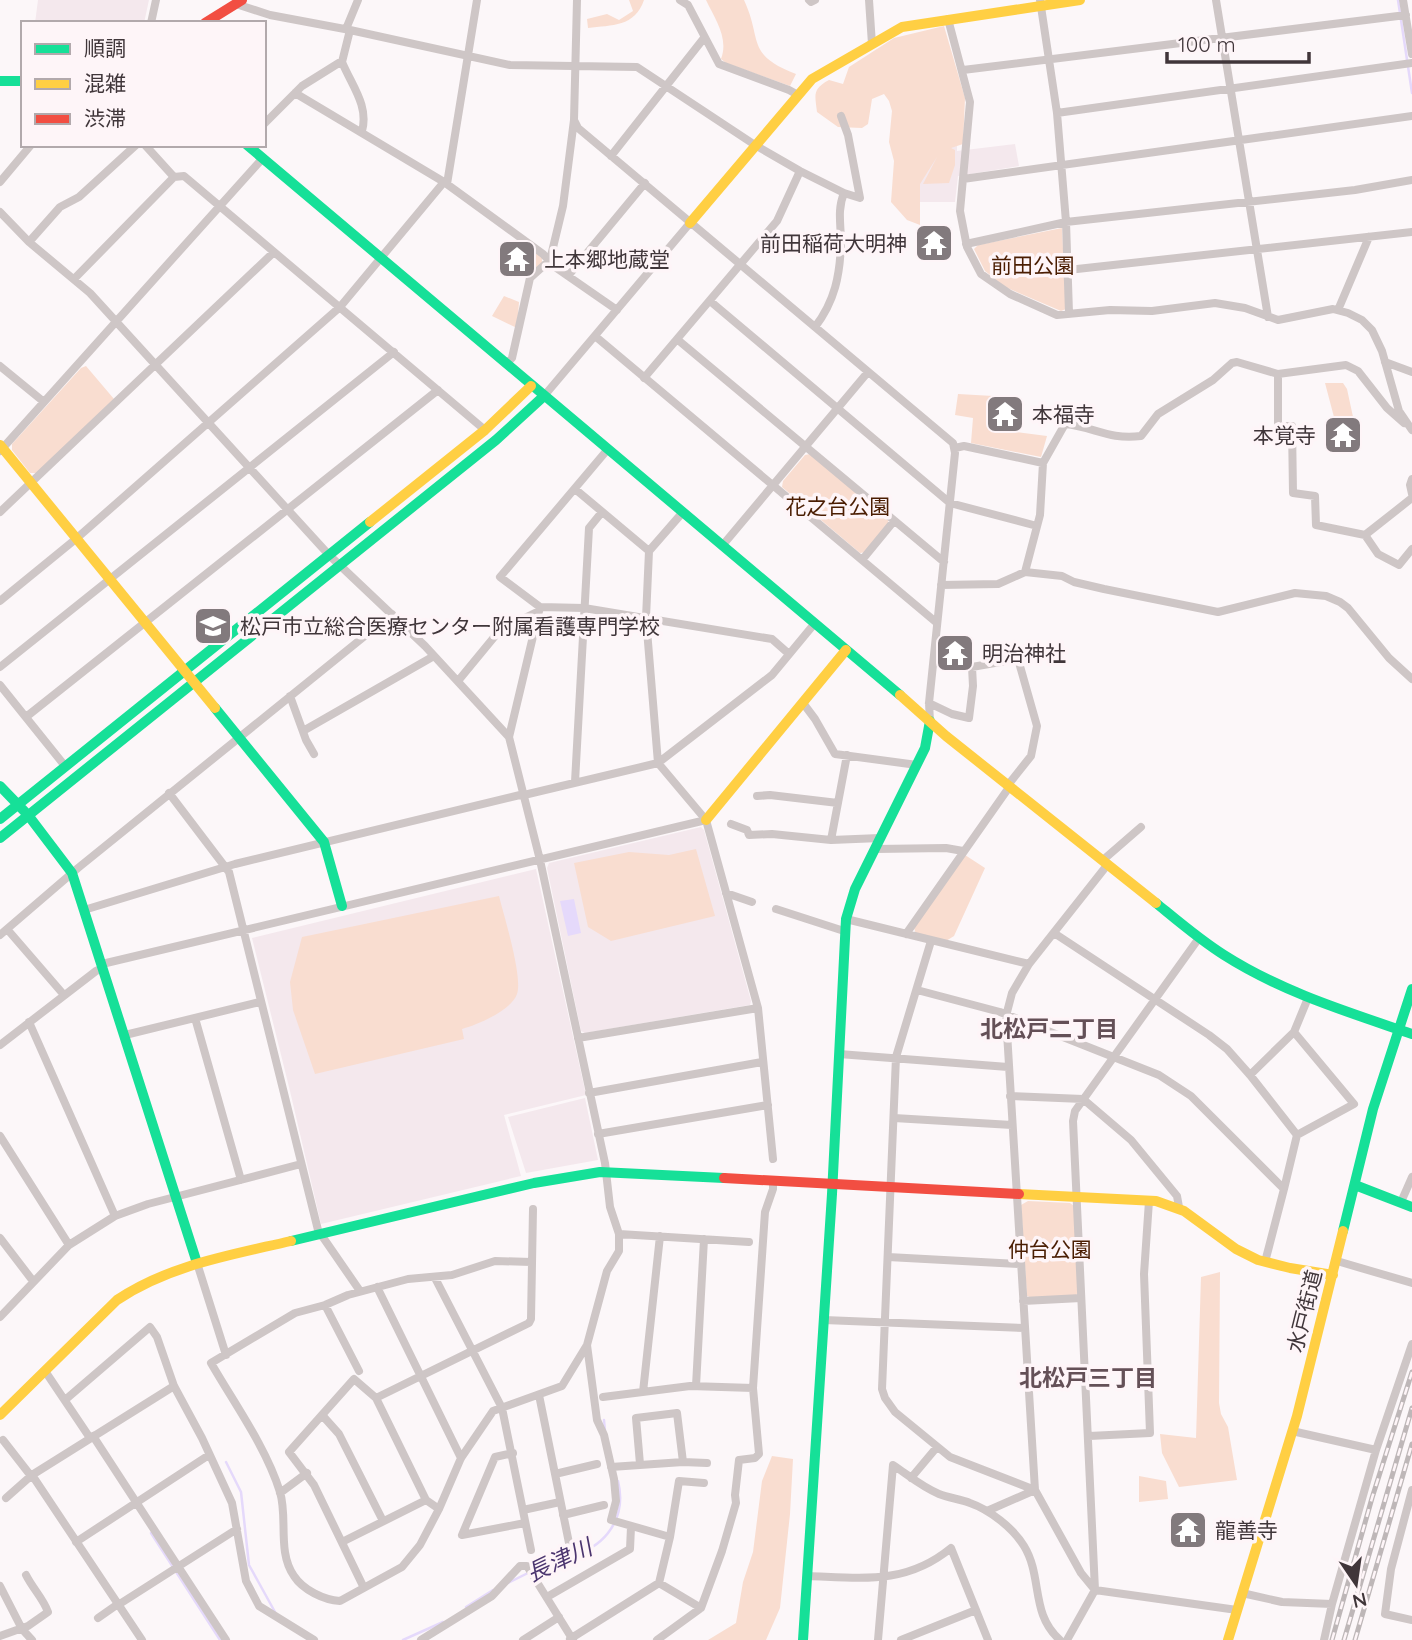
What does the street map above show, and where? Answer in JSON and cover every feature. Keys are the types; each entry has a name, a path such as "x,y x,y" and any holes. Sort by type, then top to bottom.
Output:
{"main road":[{"path":"690,223 812,79 872,44 902,27 1040,3 1080,0"},
{"path":"208,21 239,2"},
{"path":"0,80 21,81"},
{"path":"249,147 930,721 1199,937 1245,969 1308,998 1412,1034"},
{"path":"0,819 485,430 531,386"},
{"path":"0,838 496,440 544,396"},
{"path":"485,430 496,440"},
{"path":"1,448 324,842 342,906"},
{"path":"706,820 846,650"},
{"path":"803,1640 832,1184 845,925 855,890 925,748 930,721"},
{"path":"0,786 28,816 72,873 197,1263"},
{"name":"水戸街道","path":"1228,1640 1292,1432 1373,1109 1412,989"},
{"path":"0,1415 102,1313 122,1296 150,1280 197,1263 319,1233 534,1183 606,1171 1149,1201 1180,1207 1249,1257 1333,1275"},
{"path":"1355,1185 1407,1204"}],"street":[{"path":"152,21 156,0"},
{"path":"358,0 348,29 342,61 363,105 366,119 362,131"},
{"path":"0,601 340,307 445,183 477,0"},
{"path":"506,364 512,358 530,278 550,260 564,206 574,120 576,0"},
{"path":"680,0 688,5 719,64 798,95"},
{"path":"810,0 815,0"},
{"path":"869,0 872,44"},
{"path":"1216,0 1268,317"},
{"path":"1403,0 1412,54"},
{"path":"239,2 270,15 348,29 510,65 637,68 755,145 800,171 860,198 846,124 841,116"},
{"path":"1040,3 1057,113 1066,222 1069,313"},
{"path":"963,71 1406,15"},
{"path":"948,19 970,102 960,211 966,244 981,274 993,284 1057,315 1110,310 1152,311 1215,303 1245,308 1284,320 1324,310 1338,310 1357,317 1367,324 1375,335 1399,411 1412,431"},
{"path":"611,156 704,38"},
{"path":"266,122 302,86 342,61"},
{"path":"1057,113 1412,63"},
{"path":"295,93 445,183 617,310"},
{"path":"962,179 1412,116"},
{"path":"574,120 578,128 953,443 950,503 929,703 930,721"},
{"path":"0,182 29,147"},
{"path":"29,242 60,207 79,197 134,147"},
{"path":"147,147 174,177"},
{"path":"1,448 262,159"},
{"path":"645,377 777,221 800,171"},
{"path":"74,279 174,177 184,176 485,430"},
{"path":"966,244 1066,222 1355,190 1412,180"},
{"path":"568,276 645,183"},
{"path":"815,327 836,291 841,243 839,205 844,193"},
{"path":"0,212 29,242 90,292 328,555 434,656 509,737 540,860 606,1171 610,1207 619,1234 619,1251 607,1271 587,1345 562,1386 493,1411 461,1458 420,1545 402,1567 340,1601 331,1600 304,1587 295,1579 285,1551 280,1493 274,1474 247,1421 211,1363 295,1313 325,1306 359,1291 408,1279 452,1275 495,1261 531,1262"},
{"path":"544,396 690,223"},
{"path":"1068,270 1412,232"},
{"path":"1338,310 1370,237"},
{"path":"0,512 274,253"},
{"path":"710,301 950,503 1037,526"},
{"path":"595,336 937,623"},
{"path":"678,340 944,562"},
{"path":"0,667 394,352"},
{"path":"1025,572 1040,515 1043,463 1065,424 1086,427 1104,435 1141,436 1158,414 1213,380 1232,363 1237,362 1279,374 1339,364 1353,367 1387,408 1412,431"},
{"path":"1385,362 1412,372"},
{"path":"0,366 44,402"},
{"path":"722,546 868,372"},
{"path":"1279,374 1278,426 1292,426 1293,493 1315,496 1316,525 1365,535 1378,554 1399,565 1412,549"},
{"path":"26,718 438,390"},
{"path":"954,448 964,446 1043,463"},
{"path":"539,609 500,577 608,449"},
{"path":"1365,535 1412,496 1409,485 1412,479"},
{"path":"575,489 649,551"},
{"path":"575,782 589,528 602,512"},
{"path":"683,512 649,551 646,618 658,763 706,820 758,1008 773,1159"},
{"path":"862,560 894,521"},
{"path":"941,585 998,583 1025,572 1062,576 1094,587 1218,612 1295,593 1326,596 1349,608 1389,658 1412,679"},
{"path":"458,681 500,630 539,609 584,608 772,639 789,653"},
{"path":"509,737 539,609"},
{"path":"64,995 4,932 169,793 391,614"},
{"path":"84,910 226,866 658,763 772,675 815,623"},
{"path":"303,731 434,656"},
{"path":"906,934 1031,756 1037,726 1018,659 972,667 969,718 952,714 929,703"},
{"path":"0,685 26,718 68,764 80,773"},
{"path":"290,696 314,754"},
{"path":"803,703 835,754 917,765"},
{"path":"831,840 847,755"},
{"path":"169,793 226,866 319,1233 359,1291"},
{"path":"757,796 770,795 838,803"},
{"path":"0,1045 102,966 244,929 706,820"},
{"path":"731,824 747,831 749,835 772,834 964,851"},
{"path":"1140,827 1105,862 1029,964 1012,993 1006,1016 1035,1490 1081,1573 1095,1590 1237,1610"},
{"path":"726,892 752,902"},
{"path":"776,909 845,925 906,934 1029,964"},
{"path":"1054,933 1227,1049 1297,1135"},
{"path":"1067,1640 1095,1590 1073,1121 1075,1111 1083,1099 1199,937"},
{"path":"931,940 896,1057 882,1389 895,1412 950,1457 1035,1490"},
{"path":"917,990 1000,1012 1158,1075 1191,1096 1284,1189"},
{"path":"1250,1075 1294,1032 1308,998"},
{"path":"125,1035 260,1002"},
{"path":"578,1038 758,1008"},
{"path":"195,1018 241,1180"},
{"path":"29,1022 115,1216"},
{"path":"1294,1032 1354,1104 1373,1109"},
{"path":"839,1054 1008,1067"},
{"path":"589,1093 762,1062"},
{"path":"1010,1096 1083,1099 1131,1140 1177,1196 1180,1207"},
{"path":"1265,1262 1297,1135 1354,1104"},
{"path":"598,1134 768,1105"},
{"path":"894,1118 1012,1125"},
{"path":"0,1136 69,1245"},
{"path":"0,1317 69,1245 115,1216 176,1196 300,1164"},
{"path":"1407,1204 1412,1177"},
{"path":"657,1640 701,1608 736,1503 739,1460 755,1458 759,1454 753,1388 765,1212 773,1181"},
{"path":"1089,1436 1150,1433 1144,1274 1149,1201"},
{"path":"376,1398 529,1323 533,1209"},
{"path":"619,1234 750,1242"},
{"path":"643,1392 660,1236"},
{"path":"0,1238 33,1281"},
{"path":"696,1386 704,1239"},
{"path":"888,1257 1020,1264"},
{"path":"1337,1261 1412,1283"},
{"path":"197,1263 226,1355"},
{"path":"435,1278 502,1408 531,1550"},
{"path":"377,1287 461,1458"},
{"path":"1023,1301 1081,1298"},
{"path":"325,1306 359,1371"},
{"path":"824,1320 1025,1328"},
{"path":"65,1399 150,1327 158,1337 174,1386 232,1503 246,1581 259,1605 314,1640"},
{"path":"1324,1640 1376,1450 1412,1344"},
{"path":"587,1345 597,1420 604,1435 616,1501 611,1520 670,1537"},
{"path":"45,1371 136,1502 226,1640"},
{"path":"364,1588 307,1473 289,1452 354,1380 376,1398 426,1500 439,1509"},
{"path":"6,1498 31,1475 174,1386"},
{"path":"603,1397 696,1386 753,1388"},
{"path":"539,1395 569,1543"},
{"path":"640,1464 636,1418 677,1413 682,1462"},
{"path":"322,1415 339,1434 383,1521"},
{"path":"1292,1432 1376,1450"},
{"path":"3,1440 31,1475 142,1640"},
{"path":"911,1478 937,1447"},
{"path":"513,1453 495,1457 462,1535 525,1522"},
{"path":"76,1542 209,1455"},
{"path":"611,1467 682,1462 707,1464"},
{"path":"555,1474 597,1464"},
{"path":"878,1640 893,1465 938,1493 987,1511 1024,1545 1031,1561 1044,1623 1060,1640"},
{"path":"280,1493 307,1473"},
{"path":"421,1640 492,1596 520,1566 527,1566 571,1639 659,1583 679,1482 704,1483"},
{"path":"987,1511 1035,1490"},
{"path":"1412,1490 1393,1562 1385,1614 1412,1620"},
{"path":"342,1542 426,1500"},
{"path":"523,1510 560,1502"},
{"path":"563,1514 604,1505"},
{"path":"547,1597 630,1549 631,1527"},
{"path":"98,1618 237,1529"},
{"path":"808,1576 882,1578 934,1561 951,1548 988,1640"},
{"path":"0,1636 22,1629 48,1612 44,1600 33,1589 26,1575"},
{"path":"659,1583 701,1608"},
{"path":"0,1586 22,1629 32,1640"},
{"path":"1242,1593 1282,1602 1332,1604"},
{"path":"901,1640 976,1611"},
{"path":"523,1640 559,1617"}],"shaded area":[{"path":"38,0 149,0 144,21 35,21"},
{"path":"957,138 957,151 1015,144 1019,166 958,176 955,202 916,202 916,186 939,148"},
{"path":"701,827 750,1005 585,1033 581,1031 547,868 549,863"},
{"path":"536,869 586,1095 504,1115 521,1176 321,1224 252,938"},
{"path":"574,899 581,933 568,936 560,901"},
{"path":"585,1098 598,1160 526,1173 508,1117"}],"green space":[{"path":"629,0 644,0 640,9 629,20 588,28 587,19 607,14 619,20 633,11"},
{"path":"706,0 744,0 762,53 780,67 796,74 790,86 721,59 722,36"},
{"path":"944,26 965,98 963,144 951,148 955,150 955,165 949,183 923,184 937,157 920,184 920,225 907,220 891,202 894,161 889,142 892,111 884,94 872,99 868,124 862,128 838,127 817,112 816,93 820,86 829,80 843,84 849,67 894,38"},
{"name":"前田公園","path":"1062,228 1066,309 1061,311 1005,287 985,271 974,249 978,245"},
{"path":"519,241 542,257 542,263 528,276 508,259"},
{"path":"504,296 519,302 517,328 492,316"},
{"path":"86,366 114,399 37,473 30,473 12,450 12,444 81,368"},
{"path":"1325,383 1343,383 1347,389 1358,440 1339,436"},
{"path":"958,394 1011,397 1001,430 1047,436 1041,457 971,443 973,418 955,415"},
{"name":"花之台公園","path":"810,454 888,520 889,525 867,552 860,553 782,487 783,481 805,455"},
{"path":"696,849 715,916 611,941 588,927 574,863 629,852 669,855"},
{"path":"965,855 985,868 954,936 946,941 916,934 914,928"},
{"path":"499,896 512,946 518,986 514,1000 508,1006 485,1020 462,1029 464,1039 315,1074 293,1010 290,982 302,937"},
{"name":"仲台公園","path":"1028,1201 1070,1203 1074,1206 1079,1292 1076,1295 1032,1298 1027,1296 1021,1205"},
{"path":"1220,1272 1219,1403 1228,1427 1237,1480 1179,1487 1162,1453 1160,1434 1196,1438 1201,1277"},
{"path":"772,1456 793,1459 780,1608 766,1640 708,1640 736,1623 743,1582 753,1552 762,1481"},
{"path":"1139,1476 1166,1481 1168,1499 1139,1502"}],"waterway":[{"path":"1398,0 1412,93"},
{"name":"長津川","path":"604,1420 605,1431"},
{"path":"226,1462 241,1492 249,1565 275,1612"},
{"name":"長津川","path":"533,1570 581,1553 601,1541 618,1514 618,1481"},
{"path":"151,1533 220,1640"},
{"name":"長津川","path":"508,1583 528,1573"},
{"name":"長津川","path":"466,1607 493,1590"},
{"name":"長津川","path":"403,1640 443,1622"}],"railway":[{"path":"1332,1640 1372,1498 1412,1372"},
{"path":"1344,1640 1412,1408"},
{"path":"1355,1640 1412,1444"}],"traffic: fast":[{"path":"0,81 21,81"},
{"path":"249,147 900,695"},
{"path":"0,838 496,440 544,396"},
{"path":"0,819 370,522"},
{"path":"215,708 324,842 342,906"},
{"path":"803,1640 832,1194 846,919 855,889 925,748 930,721"},
{"path":"0,786 28,815 72,873 197,1263"},
{"path":"1156,903 1215,949 1269,980 1316,1000 1412,1034"},
{"path":"1343,1231 1373,1109 1412,989"},
{"path":"291,1241 534,1183 600,1172 724,1178"},
{"path":"1355,1185 1412,1207"}],"traffic: slow":[{"path":"690,223 812,79 902,27 1080,0"},
{"path":"370,522 485,430 531,386"},
{"path":"0,445 215,708"},
{"path":"706,820 846,650"},
{"path":"900,695 946,736 1156,903"},
{"path":"1019,1194 1156,1201 1184,1211 1236,1249 1258,1260 1333,1275"},
{"path":"1228,1640 1297,1416 1343,1231"},
{"path":"0,1415 117,1300 137,1288 201,1263 291,1241"}],"traffic: jam":[{"path":"208,21 242,0"},
{"path":"724,1178 1019,1194"}],"place":[{"name":"前田稲荷大明神","path":"934,243"},
{"name":"上本郷地蔵堂","path":"517,259"},
{"name":"本福寺","path":"1005,414"},
{"name":"本覚寺","path":"1343,435"},
{"name":"松戸市立総合医療センター附属看護専門学校","path":"213,626"},
{"name":"明治神社","path":"955,653"},
{"name":"龍善寺","path":"1188,1530"}],"district":[{"name":"北松戸二丁目","path":"1049,1028"},
{"name":"北松戸三丁目","path":"1088,1377"}]}
